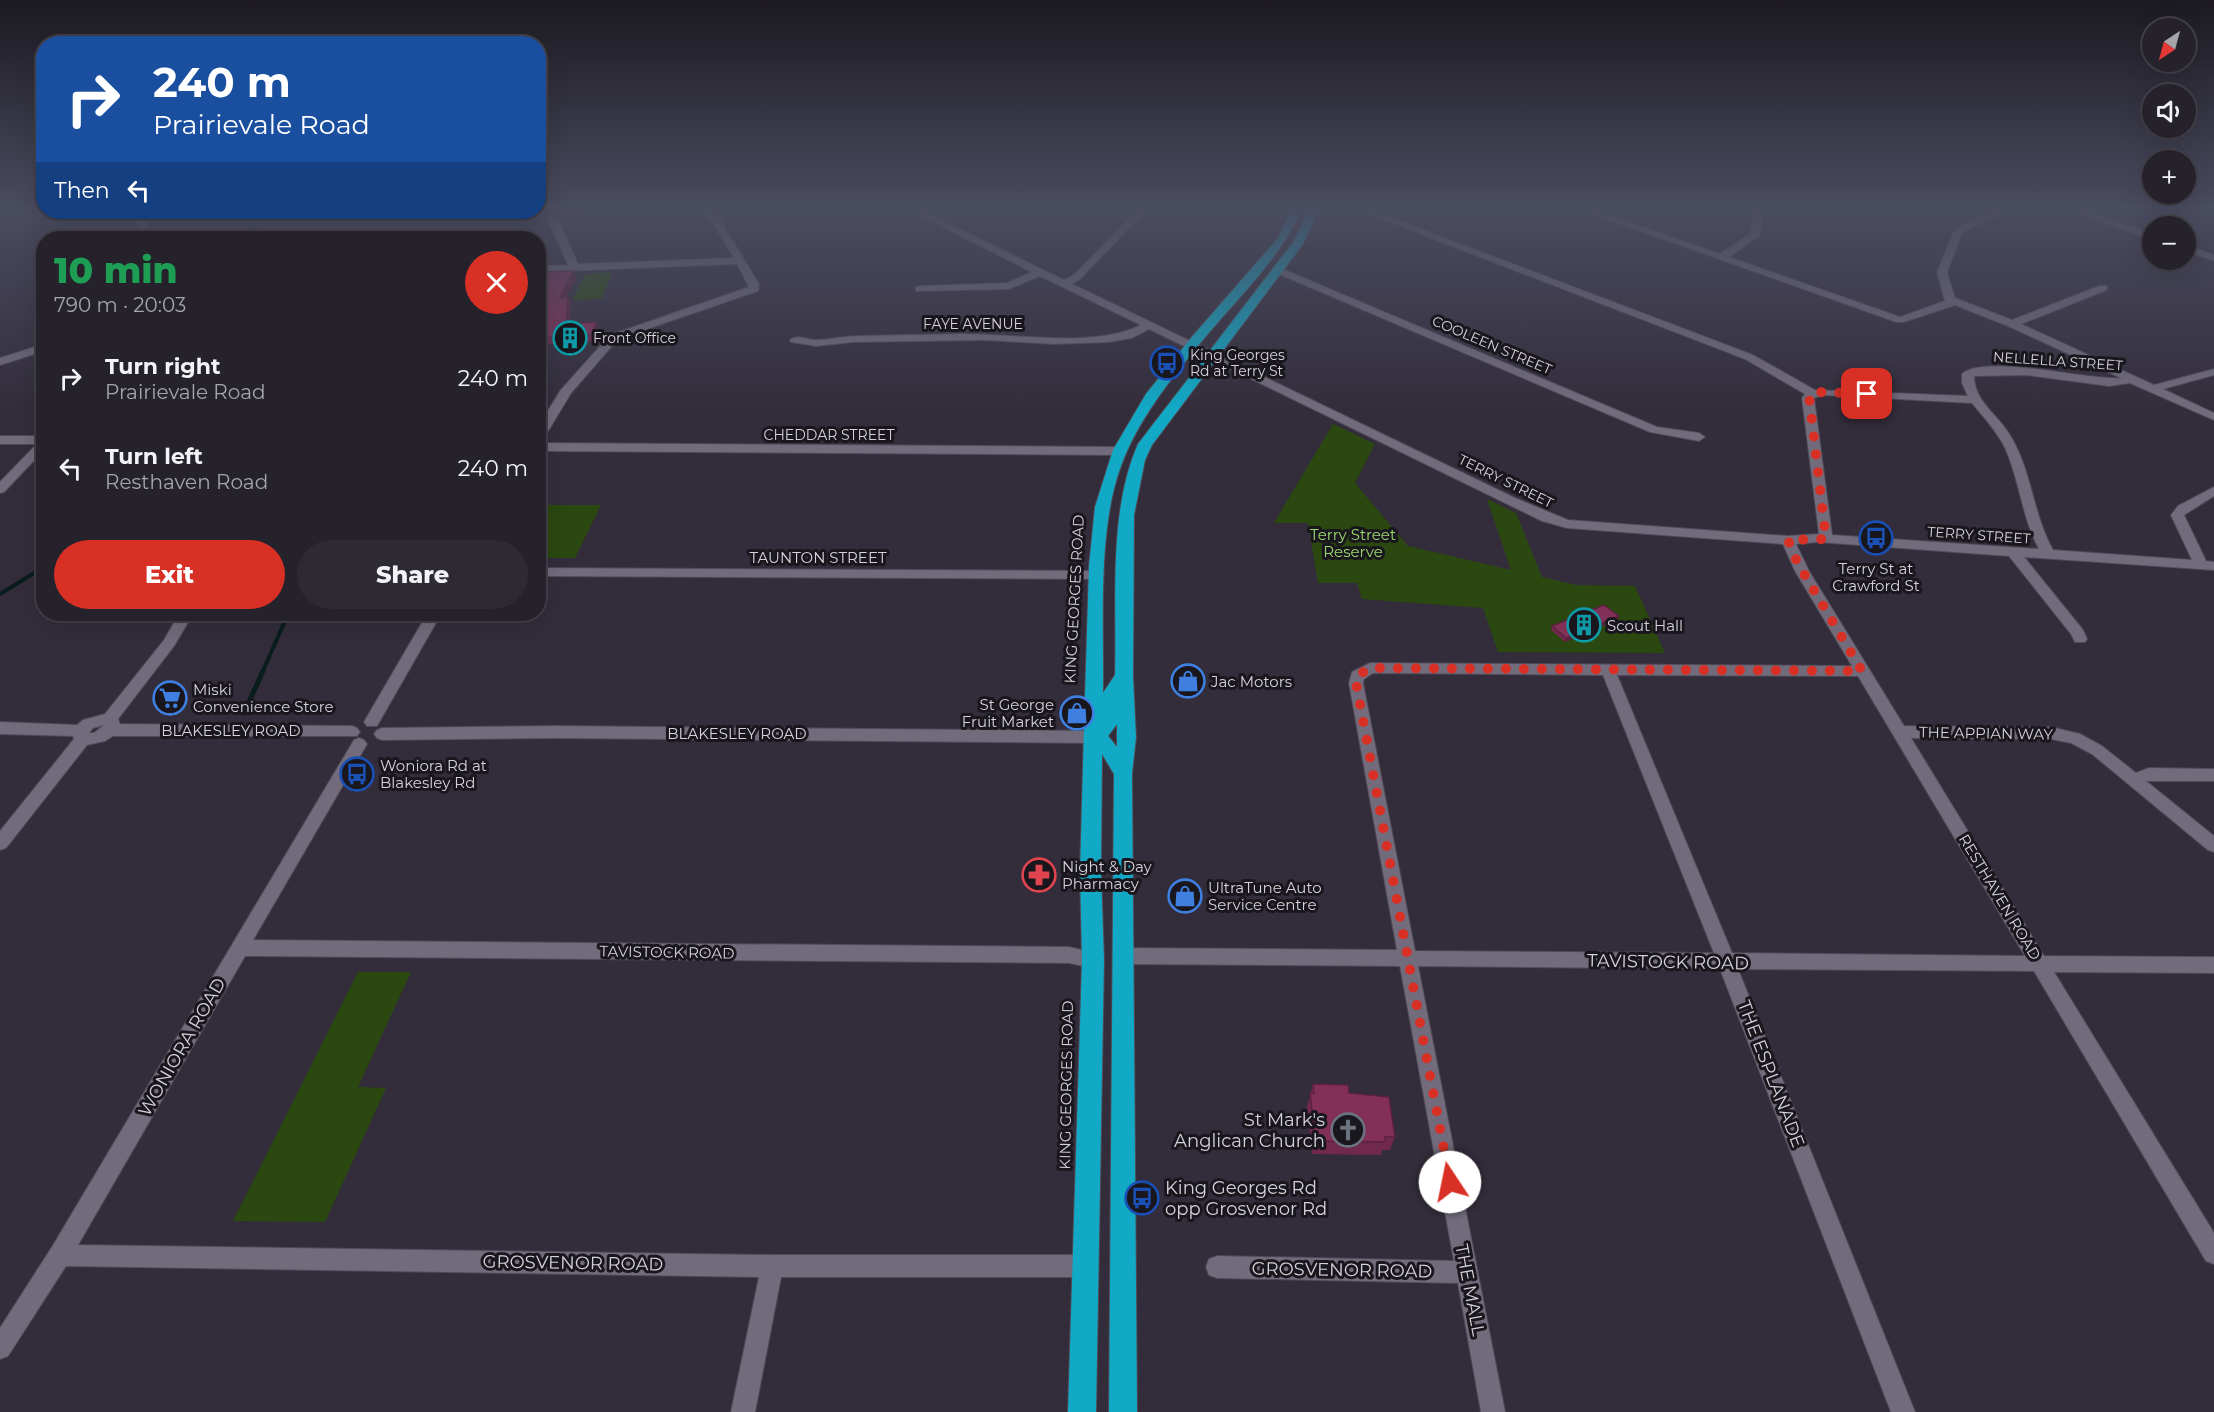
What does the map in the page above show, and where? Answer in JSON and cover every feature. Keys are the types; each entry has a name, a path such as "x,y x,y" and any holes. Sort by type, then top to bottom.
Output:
{"highway":[{"name":"KING GEORGES ROAD","path":"1082,1412 1093,960 1090,920 1093,737 1097,575 1103,504 1119,452 1149,400 1252,276"},
{"path":"1123,1412 1123,774 1127,737 1124,676 1126,514 1136,469 1150,436 1272,276"},
{"path":"1093,737 1111,722 1112,691 1124,676"},
{"path":"1093,737 1104,742 1123,774"}],"street":[{"path":"546,425 566,391 614,336 754,289 749,276"},
{"path":"920,289 1009,286 1031,276"},
{"name":"TERRY STREET","path":"1048,276 1553,520 1576,525 1788,540 1826,539 2208,566"},
{"path":"1064,284 1078,276"},
{"name":"COOLEEN STREET","path":"1291,276 1654,430 1699,437"},
{"path":"1535,276 1749,357 1812,393 1977,400"},
{"path":"1777,276 1895,320 1909,319 1944,308 1951,303 1943,276"},
{"path":"2012,324 2103,288"},
{"path":"1951,300 2012,324 2214,417"},
{"name":"FAYE AVENUE","path":"795,340 816,343 854,339 985,336 1054,341 1109,339 1128,336 1149,325"},
{"path":"0,362 36,350"},
{"name":"NELLELLA STREET","path":"2049,555 2038,533 2006,437 1968,387 1967,376 1971,371 2025,371 2116,382 2132,379"},
{"path":"2152,389 2214,372"},
{"path":"1812,393 1808,398 1826,539"},
{"path":"0,440 36,442"},
{"name":"CHEDDAR STREET","path":"546,447 1119,452"},
{"path":"0,489 36,451"},
{"path":"2208,566 2191,550 2177,515 2182,509 2214,491"},
{"name":"RESTHAVEN ROAD","path":"1788,540 1797,562 1862,671 2214,1253"},
{"path":"2014,553 2078,633 2080,639"},
{"name":"TAUNTON STREET","path":"546,572 1097,575"},
{"path":"0,843 93,721 109,725 169,643 182,621"},
{"path":"356,738 374,740 377,728 430,621"},
{"name":"THE MALL","path":"1493,1412 1356,683 1359,673 1370,668 1608,670"},
{"path":"1608,670 1862,671"},
{"name":"THE ESPLANADE","path":"1608,670 1727,963 1903,1412"},
{"name":"BLAKESLEY ROAD","path":"109,725 356,738"},
{"path":"0,728 82,735"},
{"name":"BLAKESLEY ROAD","path":"377,728 1093,737"},
{"name":"THE APPIAN WAY","path":"1900,732 2063,734 2087,743 2214,845"},
{"name":"WONIORA ROAD","path":"0,1348 60,1255 241,948 356,738"},
{"path":"2133,780 2150,774 2214,775"},
{"name":"TAVISTOCK ROAD","path":"241,948 1069,956 1093,960"},
{"name":"TAVISTOCK ROAD","path":"1123,956 1727,963 2214,965"},
{"name":"GROSVENOR ROAD","path":"60,1255 772,1266 1086,1266"},
{"path":"743,1412 772,1266"},
{"name":"GROSVENOR ROAD","path":"1217,1267 1467,1272"}],"green space":[{"path":"584,276 611,276 602,299 573,300"},
{"name":"Terry Street Reserve","path":"1333,424 1375,444 1355,483 1408,546 1511,570 1487,499 1516,513 1542,577 1576,585 1635,586 1665,653 1498,652 1483,608 1362,599 1357,583 1318,583 1308,523 1274,523"},
{"path":"546,505 601,505 575,558 546,558"},
{"path":"358,972 411,972 358,1087 386,1088 325,1222 233,1221"}],"building":[{"path":"546,276 571,276 560,298 568,297 566,324 596,322 592,335 546,338"},
{"name":"Scout Hall","path":"1604,605 1619,616 1566,638 1552,626"},
{"name":"St Mark's Anglican Church","path":"1313,1084 1348,1085 1349,1093 1389,1097 1395,1137 1385,1137 1385,1142 1316,1141 1310,1094 1314,1093"}],"waterway":[{"path":"0,594 36,572"},
{"path":"262,673 285,621"},
{"path":"244,713 263,671"}],"place":[{"name":"Front Office","path":"570,338"},
{"name":"King Georges Rd at Terry St","path":"1167,363"},
{"name":"Terry St at Crawford St","path":"1876,538"},
{"name":"Scout Hall","path":"1584,625"},
{"name":"Jac Motors","path":"1188,681"},
{"name":"Miski Convenience Store","path":"170,698"},
{"name":"St George Fruit Market","path":"1077,713"},
{"name":"Woniora Rd at Blakesley Rd","path":"357,774"},
{"name":"Night & Day Pharmacy","path":"1039,875"},
{"name":"UltraTune Auto Service Centre","path":"1185,896"},
{"name":"St Mark's Anglican Church","path":"1348,1130"},
{"name":"King Georges Rd opp Grosvenor Rd","path":"1142,1198"}],"route":[{"path":"1450,1182 1356,683 1357,676 1370,668 1862,671 1797,562 1788,540 1826,539 1823,532 1809,396 1818,392 1867,394"}]}
